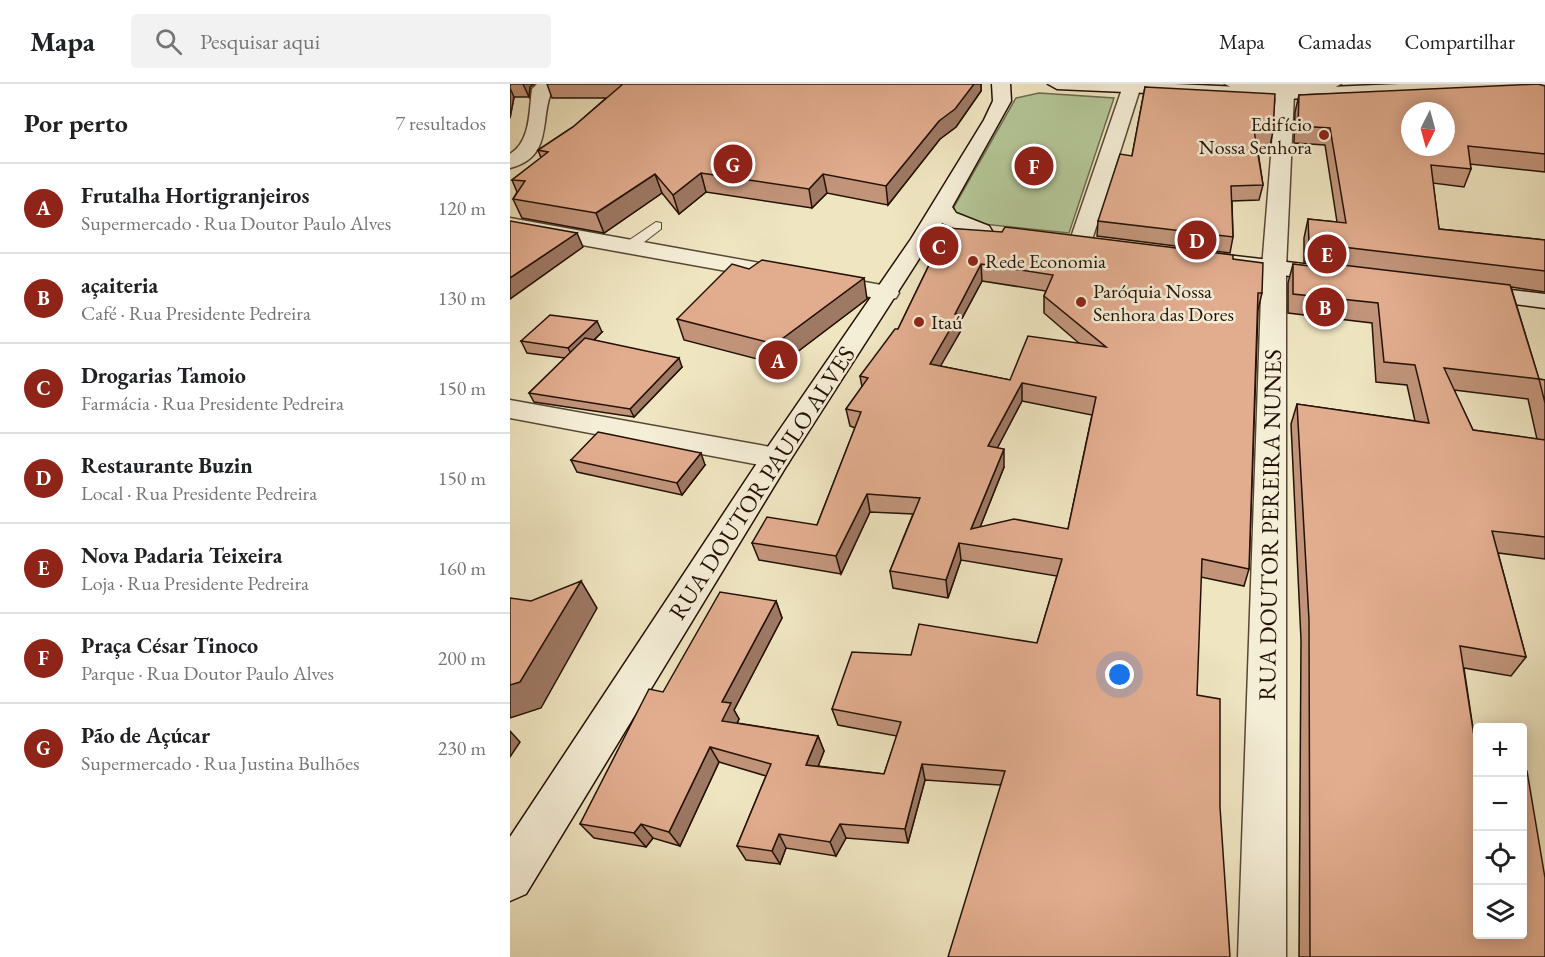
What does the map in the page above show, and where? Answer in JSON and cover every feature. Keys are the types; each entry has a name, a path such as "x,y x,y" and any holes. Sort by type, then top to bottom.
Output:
{"street":[{"path":"510,162 519,157 533,141 538,121 541,89 547,84"},
{"name":"RUA DOUTOR PAULO ALVES","path":"510,878 776,458 922,239 993,120 1002,101 1001,84"},
{"path":"1058,84 1285,94 1520,84"},
{"path":"1234,84 1332,84"},
{"path":"1080,244 1131,89"},
{"name":"RUA DOUTOR PEREIRA NUNES","path":"1262,957 1274,268 1285,94"},
{"path":"922,239 950,233 992,232 954,222 940,206"},
{"path":"510,225 887,293"},
{"path":"1194,258 1357,278"},
{"path":"1451,290 1545,301"},
{"path":"510,409 776,458"}],"lane":[{"path":"630,246 656,226"}],"green space":[{"path":"1039,93 1114,98 1069,233 974,223 956,217 954,207 1016,98"}],"building":[{"path":"623,84 974,84 955,109 939,121 886,186 823,174 809,189 701,173 673,195 655,174 596,213 513,199 525,181 512,180 548,152 538,150 573,127"},
{"path":"1538,84 1545,86 1545,154 1468,146 1471,169 1431,165 1439,229 1545,240 1545,271 1309,243 1308,219 1346,223 1330,128 1298,126 1299,95"},
{"path":"1145,87 1275,94 1273,131 1254,130 1263,185 1231,186 1233,237 1098,221 1120,154 1132,156"},
{"path":"510,221 577,233 510,278"},
{"path":"1005,227 1233,255 1233,259 1263,263 1262,293 1258,293 1249,569 1202,559 1197,695 1220,699 1220,807 1230,957 948,957 1005,771 922,764 905,829 840,824 830,842 779,834 772,851 737,846 771,764 710,747 669,832 641,824 634,833 580,824 649,689 663,692 720,592 776,601 722,702 731,703 722,721 818,736 806,765 884,774 901,722 832,709 852,652 911,655 919,624 1037,643 1062,559 959,543 946,580 890,571 920,498 867,494 836,556 752,543 767,517 817,525 861,412 846,409 868,378 860,376 895,329 898,329 947,228 1002,232","holes":["981,264 1053,275 1044,296 1106,347 1028,336 1010,380 930,364 959,314 955,314","1022,383 1096,397 1068,529 1014,519 971,529 1004,449 988,446"]},
{"path":"762,260 864,278 775,344 677,319 732,264 749,269"},
{"path":"1309,261 1510,285 1539,379 1444,368 1473,430 1545,440 1545,537 1492,531 1526,657 1460,646 1473,730 1473,939 1527,939 1527,771 1545,878 1545,957 1310,957 1309,620 1297,404 1429,423 1415,365 1384,362 1378,303 1293,294 1293,264 1309,266"},
{"path":"550,315 597,321 568,348 521,341"},
{"path":"585,338 679,358 630,409 529,393"},
{"path":"1539,379 1545,380 1545,403"},
{"path":"598,432 701,453 677,483 571,460"},
{"path":"581,581 520,682 510,685 510,598 531,601"}],"place":[{"name":"Edifício Nossa Senhora","path":"1324,135"},
{"name":"Pão de Açúcar","path":"733,164"},
{"name":"Praça César Tinoco","path":"1034,166"},
{"name":"Restaurante Buzin","path":"1197,240"},
{"name":"Drogarias Tamoio","path":"939,246"},
{"name":"Nova Padaria Teixeira","path":"1327,254"},
{"name":"Rede Economia","path":"973,261"},
{"name":"Paróquia Nossa Senhora das Dores","path":"1081,302"},
{"name":"açaiteria","path":"1325,307"},
{"name":"Itaú","path":"919,322"},
{"name":"Frutalha Hortigranjeiros","path":"778,360"}]}
